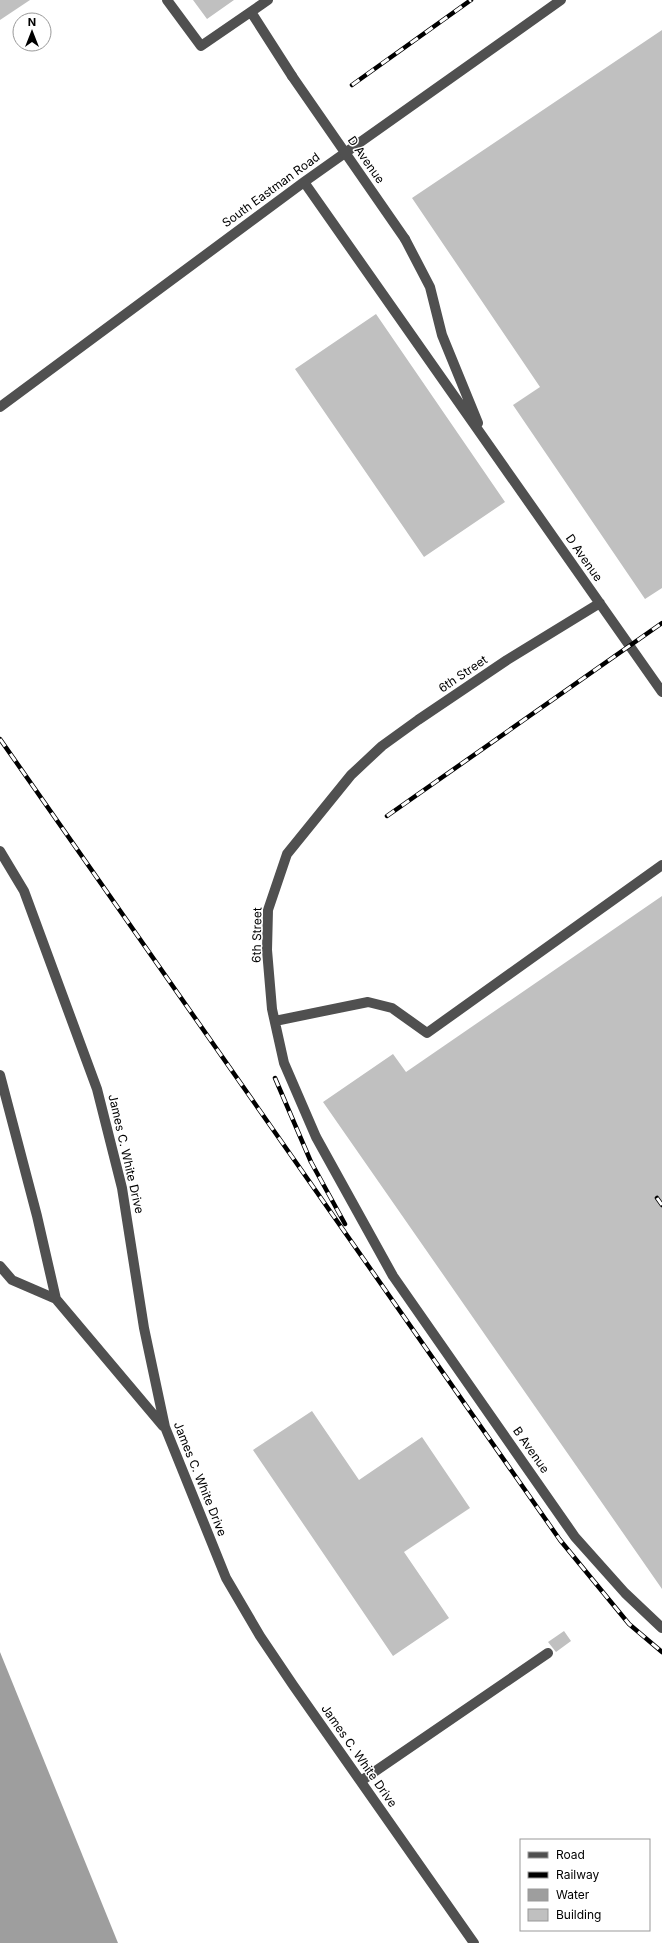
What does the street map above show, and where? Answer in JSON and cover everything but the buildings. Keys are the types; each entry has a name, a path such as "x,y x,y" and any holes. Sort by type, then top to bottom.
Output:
{"street":[{"path":"167,0 201,46 268,0"},
{"name":"South Eastman Road","path":"0,407 304,182 561,0"},
{"name":"D Avenue","path":"251,12 292,76 405,239 430,287 442,335 485,440"},
{"name":"D Avenue","path":"304,182 662,692"},
{"name":"6th Street","path":"393,1276 316,1137 284,1063 272,1009 268,950 268,910 287,854 351,775 382,746 507,660 600,603"},
{"name":"James C. White Drive","path":"0,851 24,891 98,1089 122,1188 144,1328 165,1427 226,1578 264,1642 474,1943"},
{"path":"275,1021 368,1002 392,1008 427,1033 662,865"},
{"path":"0,1075 37,1216 56,1299"},
{"path":"0,1266 12,1280 56,1299 165,1427"},
{"name":"B Avenue","path":"393,1276 576,1537 625,1593 662,1628"},
{"path":"360,1781 548,1653"}],"water":[{"path":"0,1652 118,1943 0,1943"}],"railway":[{"path":"352,85 471,0"},
{"path":"387,816 662,623"},
{"path":"0,739 560,1540 629,1624 662,1652"},
{"path":"275,1078 311,1162 345,1224"},
{"path":"657,1198 662,1205"}]}
